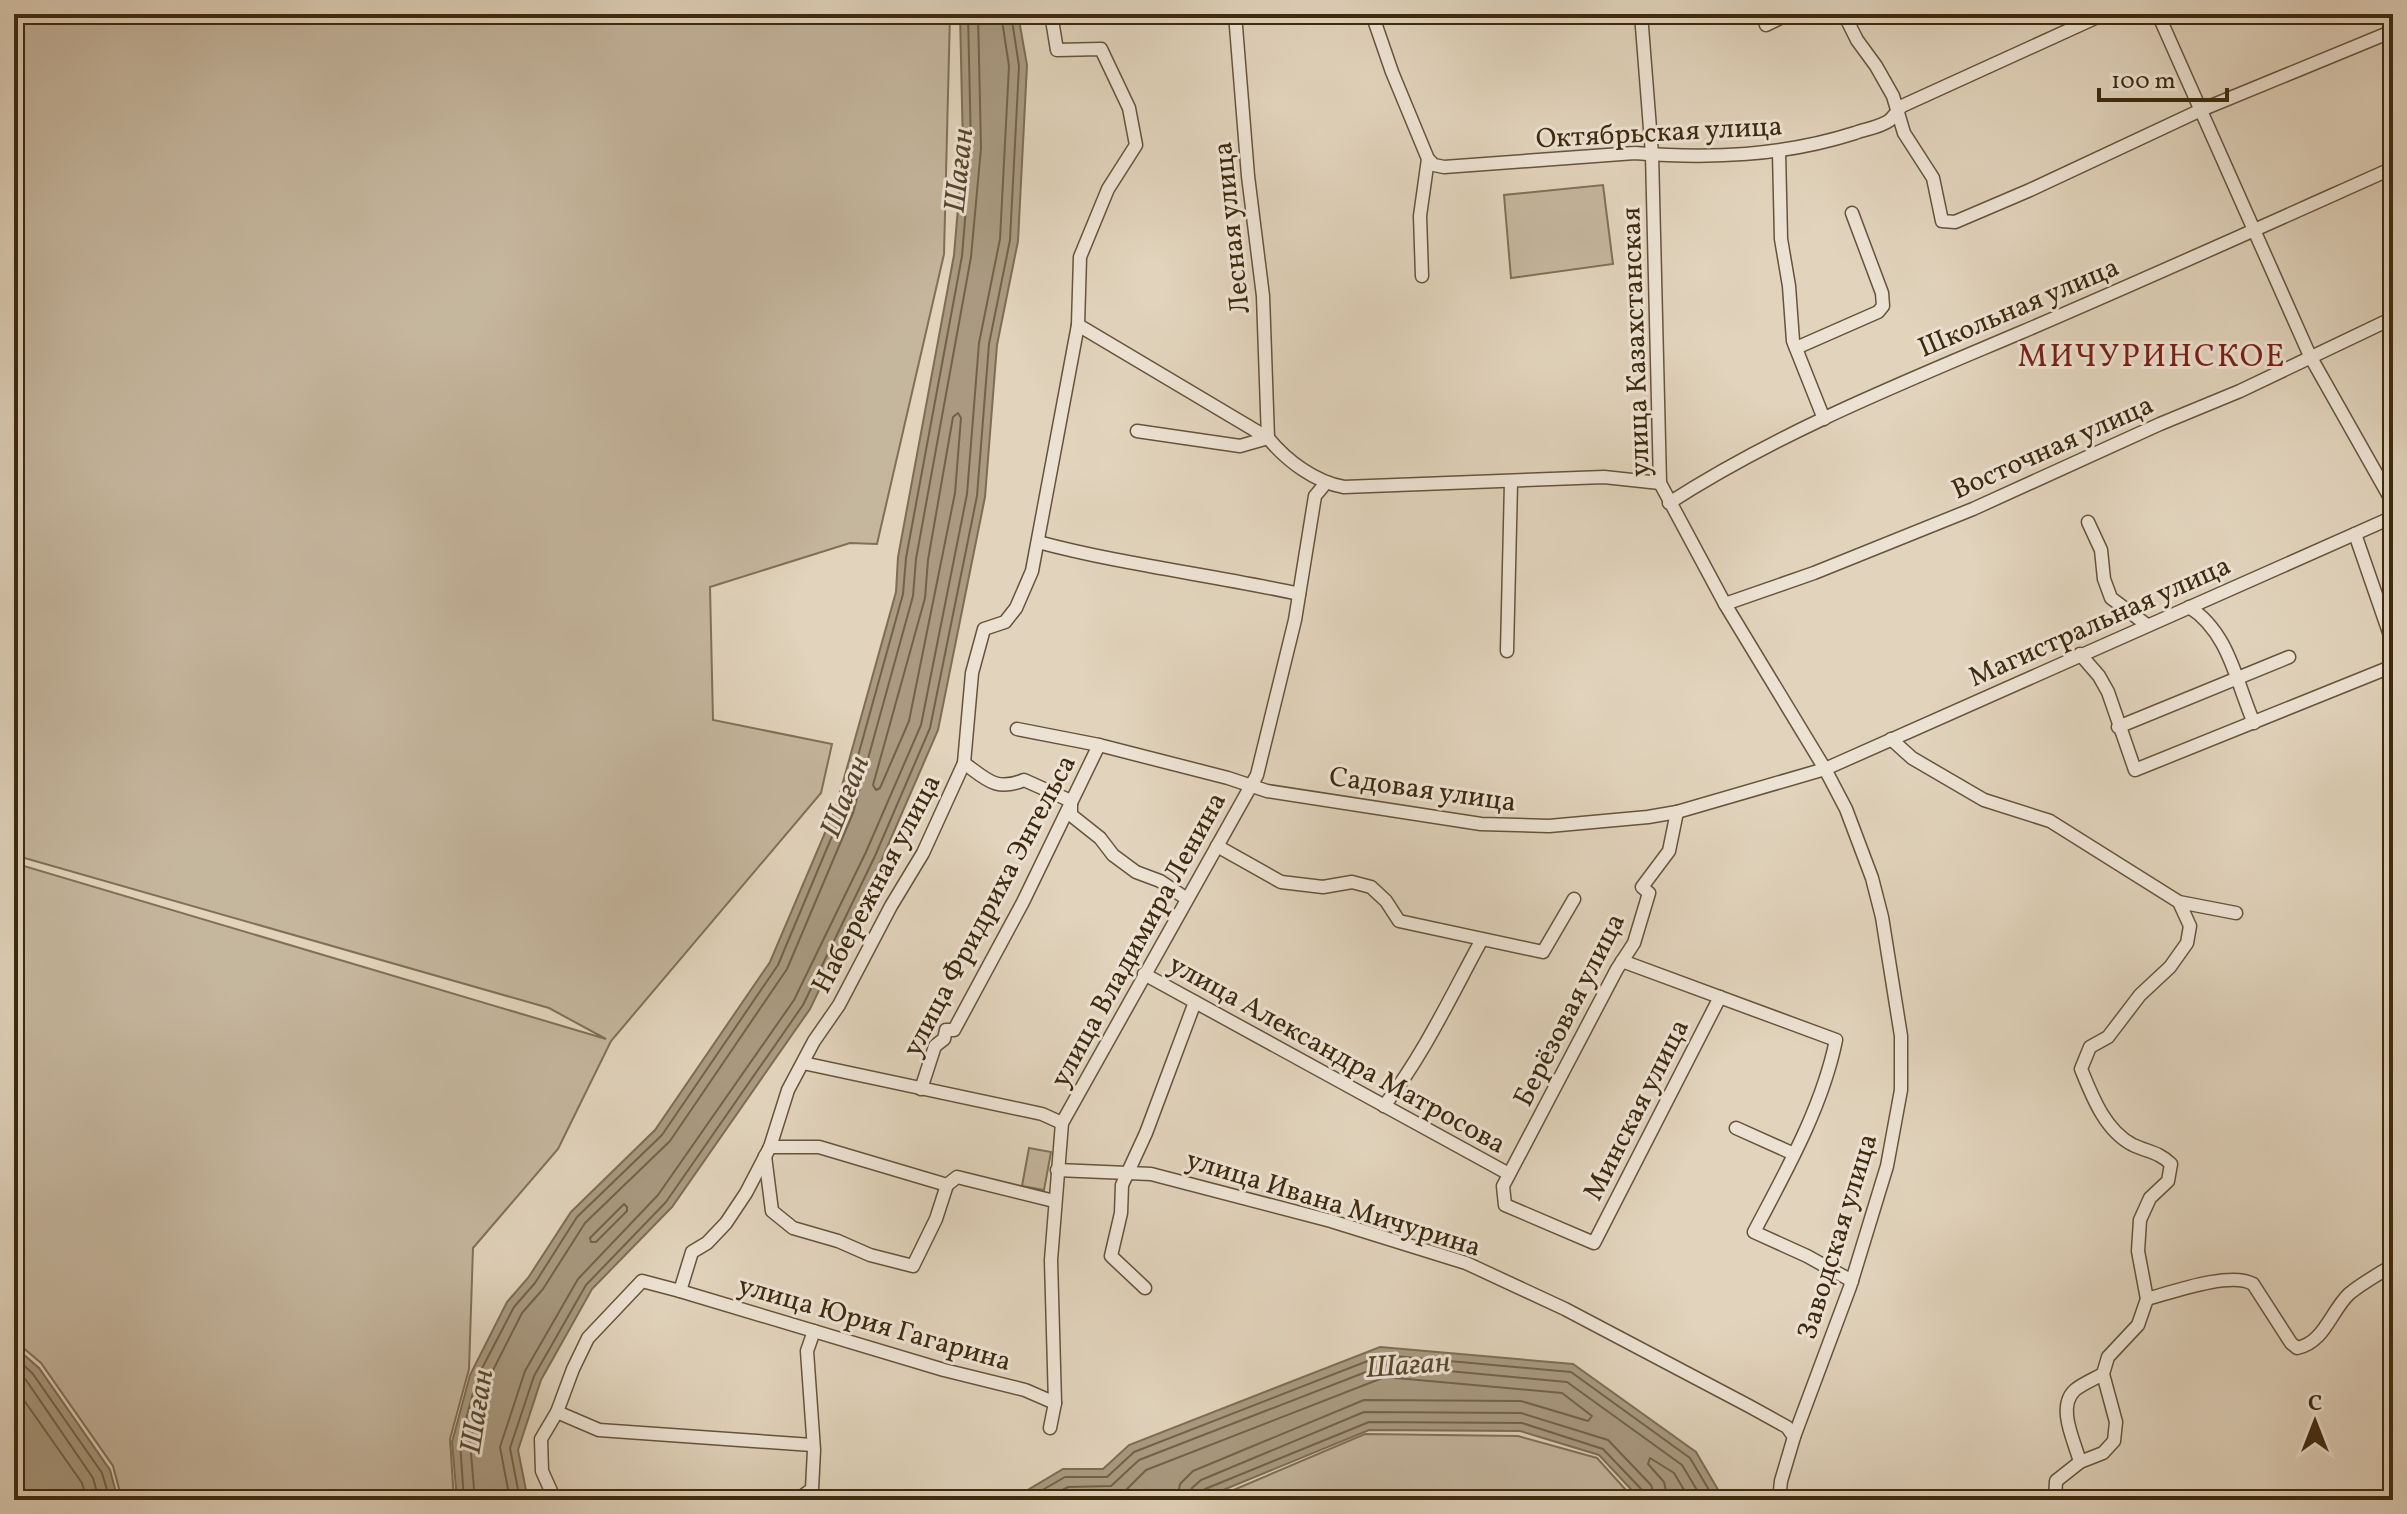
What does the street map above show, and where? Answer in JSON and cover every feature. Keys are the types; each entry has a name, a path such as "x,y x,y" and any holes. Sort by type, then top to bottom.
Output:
{"street":[{"name":"Набережная улица","path":"680,1291 692,1252 707,1243 726,1223 746,1193 768,1151 788,1090 923,853 964,763 972,673 984,629 1005,622 1016,608 1032,571 1078,325 1080,257 1108,189 1136,145 1129,108 1101,49 1057,50 1051,14"},
{"name":"Лесная улица","path":"1235,14 1248,176 1263,296 1268,438"},
{"path":"1372,14 1428,159 1420,216 1422,276"},
{"name":"улица Казахстанская","path":"1641,14 1652,154 1660,483 1725,604 1825,769"},
{"path":"1766,25 1788,14"},
{"path":"1844,14 1857,40 1876,66 1898,111 1904,133 1933,178 1942,221 1955,222 2201,110 2393,31"},
{"name":"Октябрьская улица","path":"1428,159 1434,165 1444,167 1635,153 1723,156 1779,152 1888,122 1902,106 2104,14"},
{"path":"2158,14 2310,356 2393,503"},
{"path":"1779,152 1781,239 1796,348 1824,419"},
{"name":"Школьная улица","path":"1669,503 1710,477 1942,364 2393,168"},
{"path":"1796,348 1878,312 1883,306 1882,293 1852,213"},
{"name":"Восточная улица","path":"1725,604 1814,573 1973,509 2240,391 2393,318"},
{"path":"1078,325 1268,438 1280,452 1325,484 1344,487 1511,483 1604,477 1660,483"},
{"path":"1137,431 1240,446 1268,438"},
{"path":"1507,651 1511,483"},
{"name":"улица Владимира Ленина","path":"1050,1428 1055,1403 1051,1260 1062,1123 1257,775 1299,594 1315,496 1325,484"},
{"name":"Магистральная улица","path":"1825,769 2393,517"},
{"path":"2088,522 2101,550 2107,592 2117,604 2147,625"},
{"path":"2355,534 2393,644"},
{"path":"1038,542 1299,594"},
{"path":"2189,607 2200,613 2220,636 2254,723"},
{"path":"2080,654 2108,692 2135,770 2393,666"},
{"path":"2118,727 2289,657"},
{"name":"Садовая улица","path":"1017,729 1099,745 1267,791 1493,825 1595,824 1677,812 1825,769"},
{"path":"1891,739 1912,758 1984,800 2050,821 2179,902 2236,913"},
{"name":"улица Фридриха Энгельса","path":"921,1089 935,1046 944,1039 946,1030 954,1030 1023,902 1099,745"},
{"path":"964,763 999,786 1011,786 1024,780 1071,801 1071,815 1100,838 1113,855 1136,872 1160,881 1187,899"},
{"name":"Заводская улица","path":"1779,1500 1781,1481 1794,1437 1852,1281 1894,1136 1902,1066 1901,1036 1890,961 1872,878 1846,809 1825,769"},
{"name":"Берёзовая улица","path":"1503,1186 1634,943 1648,905 1649,893 1642,887 1669,851 1677,812"},
{"path":"1217,846 1281,882 1323,887 1352,882 1371,887 1386,901 1399,921 1543,952 1574,899"},
{"path":"2055,1500 2056,1481 2080,1462 2103,1453 2114,1441 2116,1422 2103,1374 2108,1357 2138,1325 2147,1299 2138,1251 2140,1220 2150,1198 2168,1181 2171,1164 2160,1153 2134,1145 2115,1133 2091,1095 2081,1069 2090,1047 2108,1037 2140,995 2170,967 2187,943 2190,926 2179,902"},
{"path":"1384,1106 1418,1056 1481,941"},
{"path":"1622,961 1836,1040 1827,1077 1794,1154 1754,1232 1852,1281"},
{"name":"улица Александра Матросова","path":"1144,974 1509,1174"},
{"name":"Минская улица","path":"1503,1186 1505,1205 1594,1243 1720,997"},
{"path":"1145,1288 1111,1256 1121,1213 1122,1185 1146,1133 1195,1002"},
{"path":"803,1063 1042,1114 1062,1123"},
{"path":"1736,1128 1794,1154"},
{"path":"947,1185 819,1147 768,1151 772,1211 793,1228 838,1241 870,1255 913,1266 936,1219 947,1185 957,1177 1054,1201"},
{"name":"улица Ивана Мичурина","path":"1057,1170 1151,1174 1318,1217 1466,1263 1565,1309 1724,1392 1787,1427 1794,1437"},
{"path":"2147,1299 2229,1279 2245,1279 2253,1284 2297,1348 2305,1346 2325,1329 2350,1294 2393,1265"},
{"path":"555,1500 542,1471 541,1439 557,1412 588,1338 642,1281 680,1291"},
{"name":"улица Юрия Гагарина","path":"680,1291 944,1370 1025,1390 1055,1403"},
{"path":"797,1500 812,1489 807,1351 814,1331"},
{"path":"2080,1462 2067,1404 2074,1391 2103,1374"},
{"path":"557,1412 599,1430 812,1445"}],"shaded area":[{"path":"14,14 950,14 944,254 877,544 850,543 710,587 713,720 832,744 821,793 611,1041 558,1149 473,1248 469,1369 450,1439 454,1500 122,1500 113,1466 41,1363 14,1340 14,863 606,1039 549,1008 14,855"},
{"path":"1603,185 1613,264 1511,278 1504,195"},
{"path":"1029,1148 1051,1152 1044,1190 1022,1186"},
{"path":"1365,1434 1518,1436 1597,1458 1635,1500 1210,1500"}],"water":[{"name":"Шаған","path":"960,14 1018,14 1027,65 1018,241 997,345 985,497 938,730 882,859 810,1009 672,1207 592,1289 541,1380 518,1450 528,1500 457,1500 452,1442 470,1375 507,1302 528,1278 571,1212 655,1130 770,962 836,807 896,592 898,557 954,255 963,148"},
{"path":"14,1346 39,1368 110,1470 118,1500 29,1500 14,1472"},
{"name":"Шаған","path":"1380,1347 1573,1364 1696,1452 1724,1500 1641,1500 1599,1455 1520,1431 1369,1430 1199,1500 1011,1500 1063,1469 1103,1469 1129,1445"}],"district":[{"name":"МИЧУРИНСКОЕ","path":"2152,355"}]}
